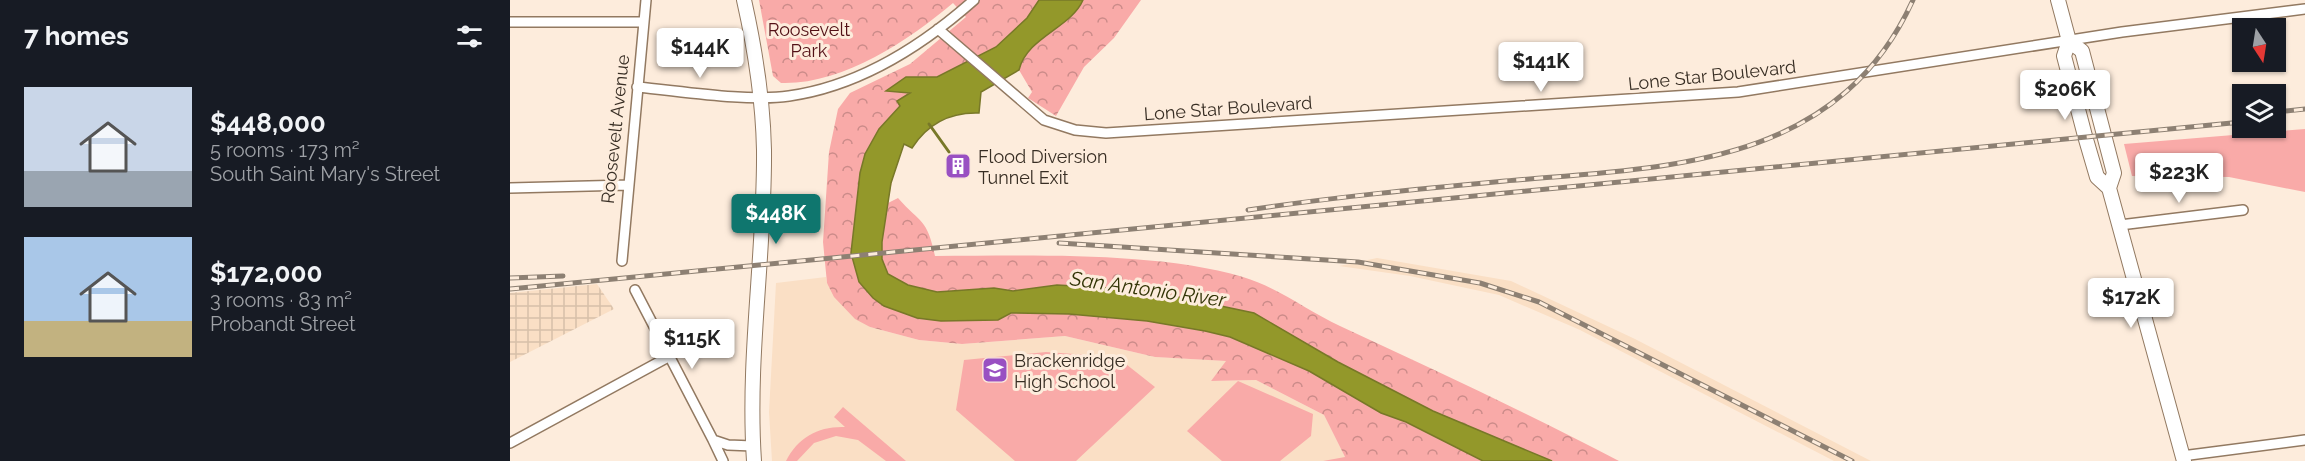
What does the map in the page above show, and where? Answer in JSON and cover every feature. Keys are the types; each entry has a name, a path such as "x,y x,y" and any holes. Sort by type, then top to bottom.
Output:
{"main road":[{"path":"744,0 760,96 764,158 754,461"},
{"path":"2058,0 2069,41 2082,51 2114,173 2109,188 2183,458"}],"street":[{"name":"Roosevelt Avenue","path":"622,261 646,0"},
{"path":"637,87 788,96 856,78 913,48 974,0"},
{"name":"Lone Star Boulevard","path":"938,29 1012,95 1044,120 1059,126 1106,133 1738,92 2231,17 2305,9"},
{"path":"510,22 644,22"},
{"path":"510,188 628,185"},
{"path":"2120,225 2243,210"},
{"path":"635,290 723,461"},
{"path":"510,443 670,357"},
{"path":"713,440 728,445 753,446"},
{"path":"2183,458 2305,441"}],"shaded area":[{"path":"1039,0 1083,0 1069,18 1031,49 1019,70 981,92 979,113 949,117 925,132 912,148 904,144 891,183 882,242 882,259 888,274 908,285 937,292 994,288 1013,291 1057,285 1145,290 1254,313 1338,362 1433,411 1552,461 1483,461 1406,422 1381,413 1309,371 1230,337 1147,321 1069,314 1011,313 998,320 941,321 917,318 884,306 873,298 859,282 851,253 860,173 865,154 879,129 900,106 897,101 910,93 886,91 906,77 937,77 996,47 1027,18"},
{"path":"1377,258 1511,281 1635,339 1871,461 1834,461 1580,330 1499,295 1410,276 1339,266"},
{"name":"Brackenridge High School","path":"826,277 827,283 870,327 919,340 962,344 1065,336 1155,357 1227,361 1211,381 1256,380 1324,415 1345,457 1382,461 772,461 769,412 776,283"},
{"path":"597,284 614,309 510,362 510,293"}],"green space":[{"name":"Roosevelt Park","path":"759,0 1141,0 1114,38 1084,67 1056,116 1028,98 1032,92 1019,70 981,92 979,113 949,117 925,132 912,148 904,144 894,170 888,203 898,198 922,222 929,235 935,256 1131,259 1208,269 1243,277 1256,281 1340,326 1516,409 1619,461 1323,461 1345,457 1324,415 1256,380 1211,381 1226,361 1155,357 1065,336 962,344 919,340 870,327 855,319 834,297 827,283 823,242 829,152 838,109 850,93 910,64 966,17 953,3 895,46 850,69 804,82 781,83 773,76"},
{"path":"2305,129 2305,192 2229,177 2132,176 2124,144 2232,135 2232,138 2286,138 2286,131"},
{"path":"1046,352 1117,357 1155,387 1076,461 1015,461 956,410 964,360"},
{"path":"1238,381 1313,414 1311,436 1280,461 1222,461 1187,431"},
{"path":"843,407 906,461 886,461 858,440 836,436 814,443 797,461 786,461 803,439 818,431 845,427 834,417"}],"waterway":[{"path":"929,124 949,152"}],"railway":[{"path":"1248,210 1409,190 1625,171 1684,162 1740,149 1792,128 1839,98 1880,56 1913,0"},
{"path":"2286,111 2305,109"},
{"path":"510,289 2232,123"},
{"path":"1059,243 1358,262 1480,283 1539,302 1852,461"},
{"path":"510,278 563,276"}],"place":[{"name":"Flood Diversion Tunnel Exit","path":"958,166"},
{"name":"Brackenridge High School","path":"995,370"}],"water label":[{"name":"San Antonio River","path":"1148,289"}]}
